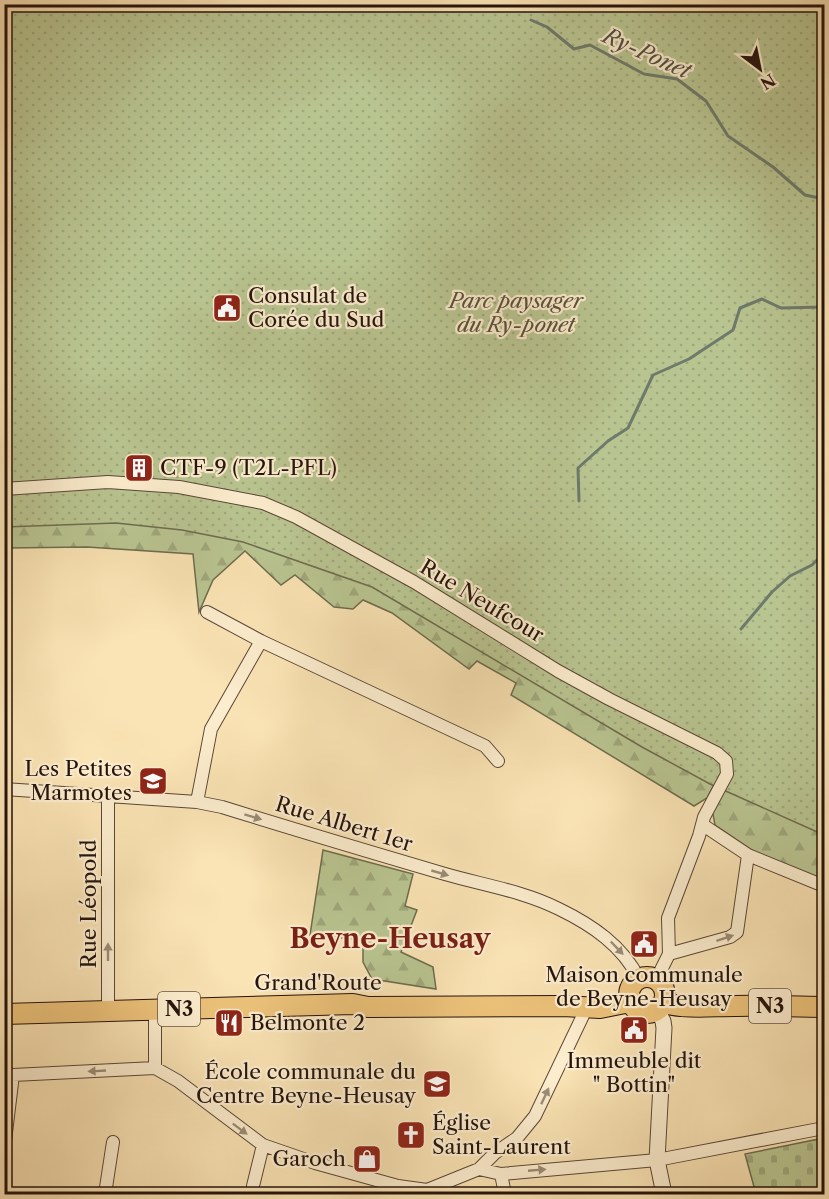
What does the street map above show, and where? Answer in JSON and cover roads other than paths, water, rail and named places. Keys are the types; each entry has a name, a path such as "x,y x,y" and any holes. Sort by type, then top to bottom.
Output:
{"main road":[{"path":"630,1002 631,988 661,999"},
{"name":"N3","path":"630,1002 634,1009 650,1013 661,999 825,1007"},
{"name":"Grand'Route","path":"4,1014 353,1004 368,1007 606,1008 630,1002"}],"street":[{"name":"Rue Neufcour","path":"4,489 108,482 179,487 271,506 296,517 414,582 599,694 717,753 726,761 727,771 708,808 668,918 669,954"},
{"path":"207,612 261,641 485,746 498,761"},
{"path":"197,802 211,729 261,641"},
{"name":"Rue Albert 1er","path":"4,789 197,802 222,807 502,889 559,909 612,942 661,999"},
{"name":"Rue Léopold","path":"108,797 108,1011"},
{"path":"703,825 748,855 825,886"},
{"path":"664,1194 657,1161 661,999 669,954 730,937 737,932 748,855"},
{"path":"4,1149 9,1074 155,1068 178,1081 262,1145 315,1164 417,1190 427,1190 479,1169 495,1153 517,1138 536,1116 587,1007"},
{"path":"155,1009 155,1068"},
{"path":"479,1169 501,1174 657,1161 825,1128"},
{"path":"105,1194 112,1142"},
{"path":"241,1194 253,1190 262,1145"},
{"path":"501,1174 505,1194"}],"waterway":[{"name":"Ry-Ponet","path":"531,20 547,27 574,49 590,45 644,74 677,79 706,101 728,136 773,167 805,195 824,199"},
{"path":"579,501 578,468 608,441 628,428 653,375 689,359 733,330 740,308 762,299 781,308 824,307"},
{"path":"741,629 772,592 790,576 812,565 824,553"}],"place":[{"name":"Consulat de Corée du Sud","path":"227,308"},
{"name":"CTF-9 (T2L-PFL)","path":"139,468"},
{"name":"Les Petites Marmotes","path":"153,781"},
{"name":"Maison communale de Beyne-Heusay","path":"644,944"},
{"name":"Belmonte 2","path":"229,1023"},
{"name":"Immeuble dit \" Bottin\"","path":"634,1030"},
{"name":"École communale du Centre Beyne-Heusay","path":"437,1084"},
{"name":"Église Saint-Laurent","path":"411,1135"},
{"name":"Garoch","path":"367,1159"}],"district":[{"name":"Beyne-Heusay","path":"390,939"}],"park label":[{"name":"Parc paysager du Ry-ponet","path":"516,313"}]}
